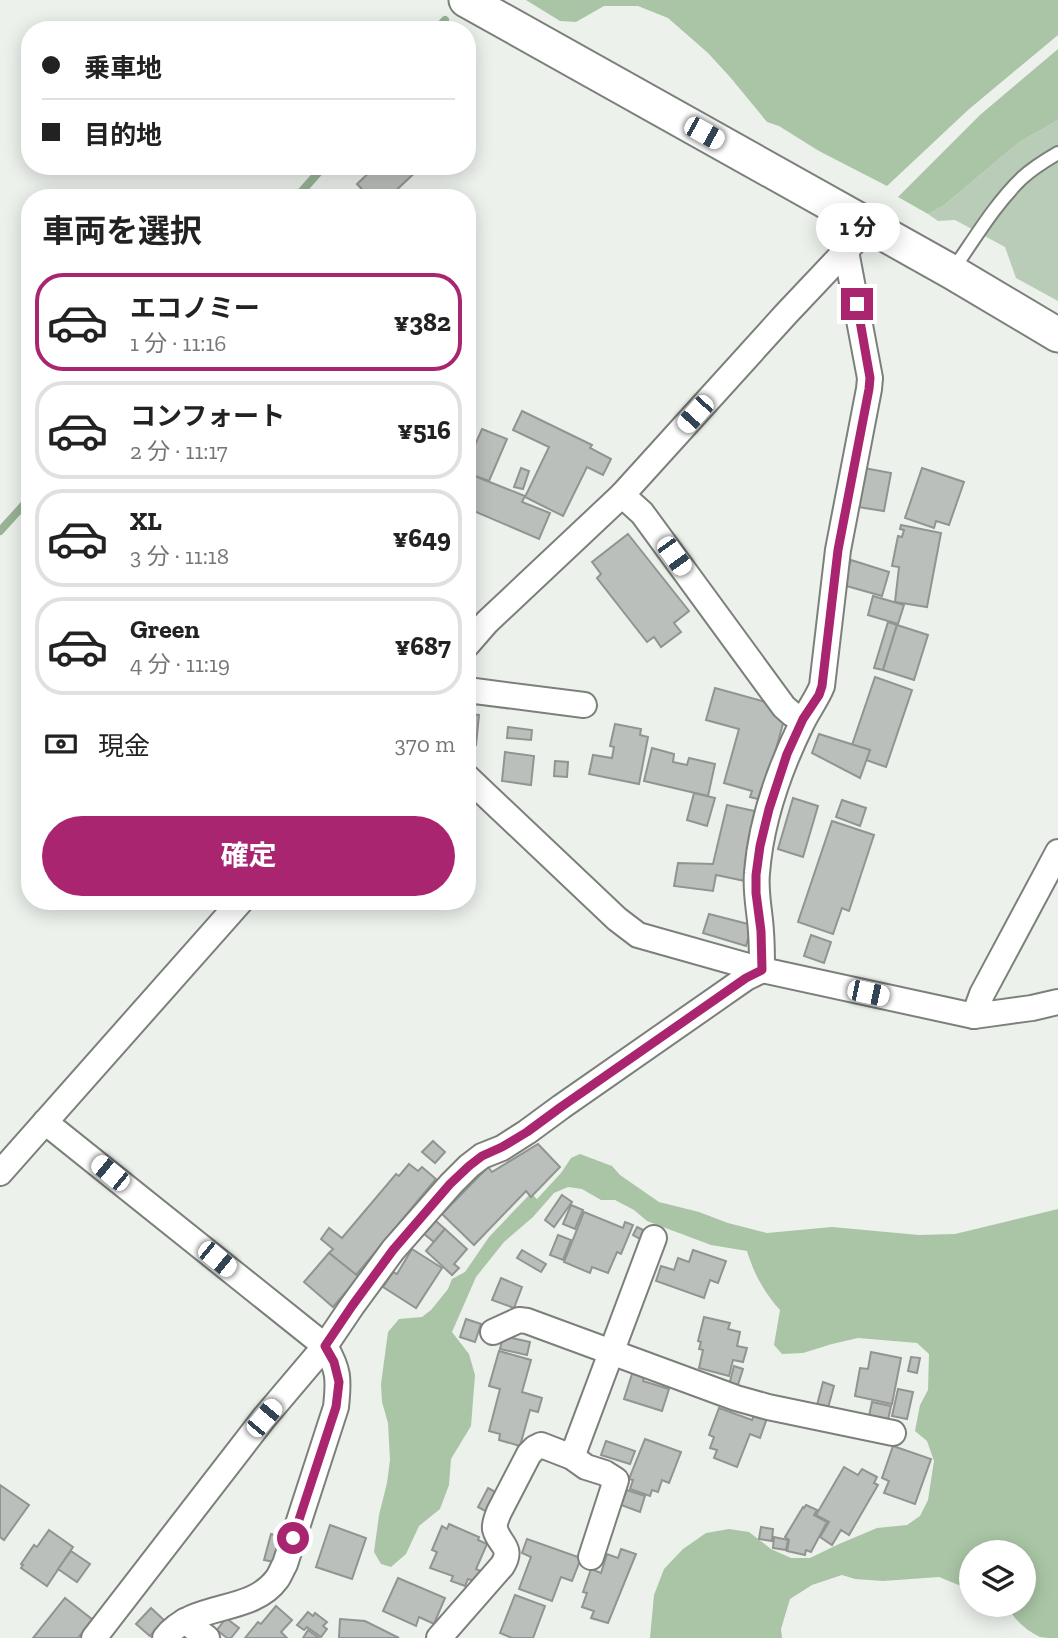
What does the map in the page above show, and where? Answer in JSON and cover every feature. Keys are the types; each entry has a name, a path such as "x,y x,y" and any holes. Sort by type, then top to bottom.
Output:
{"main road":[{"path":"466,0 952,272 1058,335"}],"street":[{"path":"476,635 622,495 786,314 870,226"},
{"path":"762,970 756,893 760,846 787,754 822,686 838,550 869,389 868,366 846,251"},
{"path":"622,495 642,513 784,707 803,719"},
{"path":"476,691 584,705"},
{"path":"476,785 617,919 638,935 762,970 974,1016 1058,1002"},
{"path":"974,1016 982,994 1058,852"},
{"path":"0,1173 233,910"},
{"path":"94,1638 264,1418 325,1346 393,1250 450,1184 482,1156 527,1132 746,978 762,970"},
{"path":"45,1122 325,1346 334,1362 339,1382 336,1407 285,1564 277,1579 268,1589 249,1600 185,1620 165,1638"},
{"path":"572,1457 654,1238"},
{"path":"493,1332 519,1320 527,1321 736,1398 893,1433"},
{"path":"439,1638 507,1558 507,1550 495,1529 495,1522 529,1454 541,1445 572,1457 586,1467 616,1480 591,1557"},
{"path":"185,1620 207,1638"}],"lane":[{"path":"952,272 1001,202 1022,178 1058,153"}],"green space":[{"path":"526,0 1058,0 1058,35 968,110 887,186 819,151 779,126 767,122 708,53 668,18 638,6 604,6 576,22 560,21"},
{"path":"1058,49 1058,120 1018,143 943,206 928,214 898,197 980,115"},
{"path":"1058,120 1058,301 1016,278 1005,247 955,220 938,221 928,214 943,206 1018,143"},
{"path":"580,1154 612,1166 620,1175 659,1202 767,1233 832,1227 919,1235 955,1234 1058,1209 1058,1638 1040,1637 1015,1617 1036,1617 1036,1540 959,1540 959,1585 939,1577 883,1581 842,1575 812,1585 790,1599 781,1629 782,1638 650,1638 654,1595 664,1569 683,1549 706,1533 729,1529 749,1532 771,1549 791,1558 810,1558 877,1528 907,1525 920,1516 928,1500 934,1461 927,1441 915,1431 920,1405 928,1390 929,1354 917,1343 858,1338 803,1353 782,1354 774,1345 780,1310 760,1282 747,1251 711,1245 647,1221 615,1200 601,1200 582,1189 568,1187 554,1193 533,1217 504,1242 476,1277 452,1332 469,1354 475,1375 471,1426 451,1459 449,1485 440,1509 419,1526 406,1554 391,1567 381,1564 374,1552 390,1460 388,1423 382,1402 381,1384 388,1332 399,1319 422,1317 431,1310 448,1289 452,1279 465,1272 489,1237 531,1193 537,1199 571,1158"}],"building":[{"path":"366,175 412,175 398,189 362,189 357,184"},
{"path":"522,411 592,445 590,448 611,459 603,475 587,467 563,516 525,497 549,447 513,430"},
{"path":"482,429 507,439 489,481 476,476 476,443"},
{"path":"521,468 529,471 523,489 514,487"},
{"path":"864,468 891,473 884,511 858,507"},
{"path":"922,468 964,482 949,525 936,521 934,528 905,518"},
{"path":"476,477 525,496 522,502 550,513 539,539 476,512"},
{"path":"901,525 941,533 927,607 895,602 899,567 892,566 898,536 902,537 904,530 900,529"},
{"path":"628,534 689,611 674,623 681,632 661,647 654,637 647,642 597,578 601,574 592,562"},
{"path":"851,560 889,572 882,596 843,585"},
{"path":"873,596 904,605 898,624 868,615"},
{"path":"888,622 897,625 883,670 874,668"},
{"path":"897,625 928,635 914,680 883,670"},
{"path":"875,677 912,690 886,767 866,760 870,750 852,745"},
{"path":"715,688 773,704 784,720 762,800 750,797 752,791 724,783 739,729 706,720"},
{"path":"476,715 479,715 476,745"},
{"path":"615,724 641,729 640,735 648,737 639,784 589,774 593,755 612,758 614,747 610,746"},
{"path":"508,727 532,730 531,740 507,738"},
{"path":"819,734 870,750 860,778 812,753"},
{"path":"652,748 674,754 673,762 687,765 689,758 715,764 708,796 644,781"},
{"path":"505,752 534,756 531,785 502,781"},
{"path":"555,761 568,762 567,777 554,776"},
{"path":"694,793 715,798 707,826 687,820"},
{"path":"793,798 818,806 803,857 778,849"},
{"path":"842,800 866,808 860,826 836,817"},
{"path":"727,805 759,812 745,881 716,875 713,891 674,886 678,863 713,864"},
{"path":"832,821 874,835 849,911 842,908 833,934 798,922"},
{"path":"709,914 752,925 746,946 703,933"},
{"path":"811,935 831,942 824,963 804,956"},
{"path":"433,1141 445,1152 435,1163 422,1152"},
{"path":"538,1144 560,1167 531,1197 526,1191 474,1245 442,1214 488,1167 492,1172"},
{"path":"409,1164 418,1171 422,1167 436,1179 356,1275 329,1253 333,1249 321,1239 329,1228 342,1238 396,1174 399,1176"},
{"path":"562,1195 572,1202 554,1227 545,1220"},
{"path":"571,1205 583,1210 575,1229 563,1224"},
{"path":"584,1212 623,1228 625,1222 633,1225 621,1254 617,1252 608,1273 592,1267 590,1273 564,1262"},
{"path":"436,1221 445,1229 434,1242 424,1234"},
{"path":"637,1227 647,1232 642,1240 633,1235"},
{"path":"445,1229 467,1249 454,1264 459,1268 452,1275 426,1251"},
{"path":"558,1235 571,1240 563,1260 550,1255"},
{"path":"412,1249 442,1268 416,1308 383,1287 393,1272 397,1274"},
{"path":"522,1250 546,1264 541,1272 517,1258"},
{"path":"693,1250 726,1261 718,1283 710,1280 704,1298 656,1281 661,1266 674,1270 678,1258 689,1262"},
{"path":"329,1253 359,1277 333,1307 304,1282"},
{"path":"501,1278 522,1287 514,1308 492,1300"},
{"path":"704,1317 730,1323 728,1329 740,1332 737,1346 747,1348 743,1362 733,1360 729,1376 699,1368 703,1350 699,1349 701,1342 698,1341"},
{"path":"466,1319 481,1324 475,1342 460,1337"},
{"path":"503,1336 530,1342 527,1355 500,1349"},
{"path":"499,1351 531,1360 522,1392 542,1398 538,1412 530,1410 520,1446 499,1440 500,1434 489,1431 500,1389 489,1386"},
{"path":"871,1352 901,1358 892,1404 855,1396 860,1368 868,1369"},
{"path":"911,1357 920,1358 917,1373 908,1371"},
{"path":"734,1366 743,1369 737,1388 729,1385"},
{"path":"633,1371 645,1374 643,1381 669,1389 662,1411 624,1399"},
{"path":"823,1382 834,1386 828,1408 817,1405"},
{"path":"898,1389 913,1392 907,1419 892,1416"},
{"path":"872,1402 891,1406 888,1420 869,1416"},
{"path":"719,1408 752,1420 755,1413 767,1418 760,1438 750,1434 737,1467 714,1458 717,1450 710,1448 714,1437 709,1435"},
{"path":"645,1439 681,1452 669,1483 662,1480 658,1492 652,1490 650,1496 630,1489 633,1480 629,1479"},
{"path":"606,1441 635,1451 630,1464 601,1455"},
{"path":"893,1446 931,1459 915,1504 884,1493 889,1481 882,1478"},
{"path":"844,1467 858,1475 862,1469 877,1477 874,1483 878,1485 849,1535 841,1530 832,1545 820,1537 829,1522 816,1515"},
{"path":"0,1485 29,1505 4,1540 0,1537"},
{"path":"488,1488 499,1494 489,1513 478,1507"},
{"path":"627,1490 645,1496 640,1512 621,1505"},
{"path":"806,1505 817,1510 814,1515 827,1522 811,1552 806,1550 805,1555 787,1551 789,1540 785,1537"},
{"path":"449,1524 479,1537 478,1540 487,1544 476,1569 483,1572 475,1581 468,1579 465,1586 451,1581 453,1576 430,1568 437,1552 432,1550 442,1526 447,1529"},
{"path":"330,1525 366,1538 352,1579 316,1567"},
{"path":"761,1527 773,1529 772,1541 759,1539"},
{"path":"49,1530 73,1547 47,1586 21,1568 21,1564"},
{"path":"271,1534 282,1537 274,1562 264,1560"},
{"path":"774,1537 788,1540 786,1550 773,1548"},
{"path":"527,1539 581,1558 572,1581 561,1577 552,1601 519,1589 531,1557 522,1553"},
{"path":"621,1549 636,1554 608,1623 591,1618 594,1611 582,1607 587,1593 583,1592 591,1569 601,1573 607,1554 618,1558"},
{"path":"71,1551 90,1564 77,1582 58,1569"},
{"path":"398,1578 445,1598 434,1624 419,1617 416,1626 383,1611"},
{"path":"515,1595 545,1606 533,1638 512,1638 500,1633"},
{"path":"65,1598 93,1620 78,1638 33,1638"},
{"path":"276,1606 292,1620 281,1632 287,1638 245,1638 258,1622 261,1624"},
{"path":"151,1608 164,1620 150,1636 136,1624"},
{"path":"308,1612 313,1616 315,1613 327,1622 323,1626 327,1629 321,1637 307,1627 304,1630 297,1625"},
{"path":"226,1618 239,1628 231,1638 217,1630"},
{"path":"340,1619 365,1621 399,1638 339,1638"},
{"path":"308,1630 319,1638 303,1638"}],"waterway":[{"path":"304,189 316,175"},
{"path":"0,531 21,508"}],"route":[{"path":"293,1538 336,1407 339,1382 334,1362 325,1346 393,1250 450,1184 482,1156 527,1132 746,978 762,970 756,893 760,846 787,754 803,719 819,695 825,674 838,550 869,389 870,378 857,304"}]}
